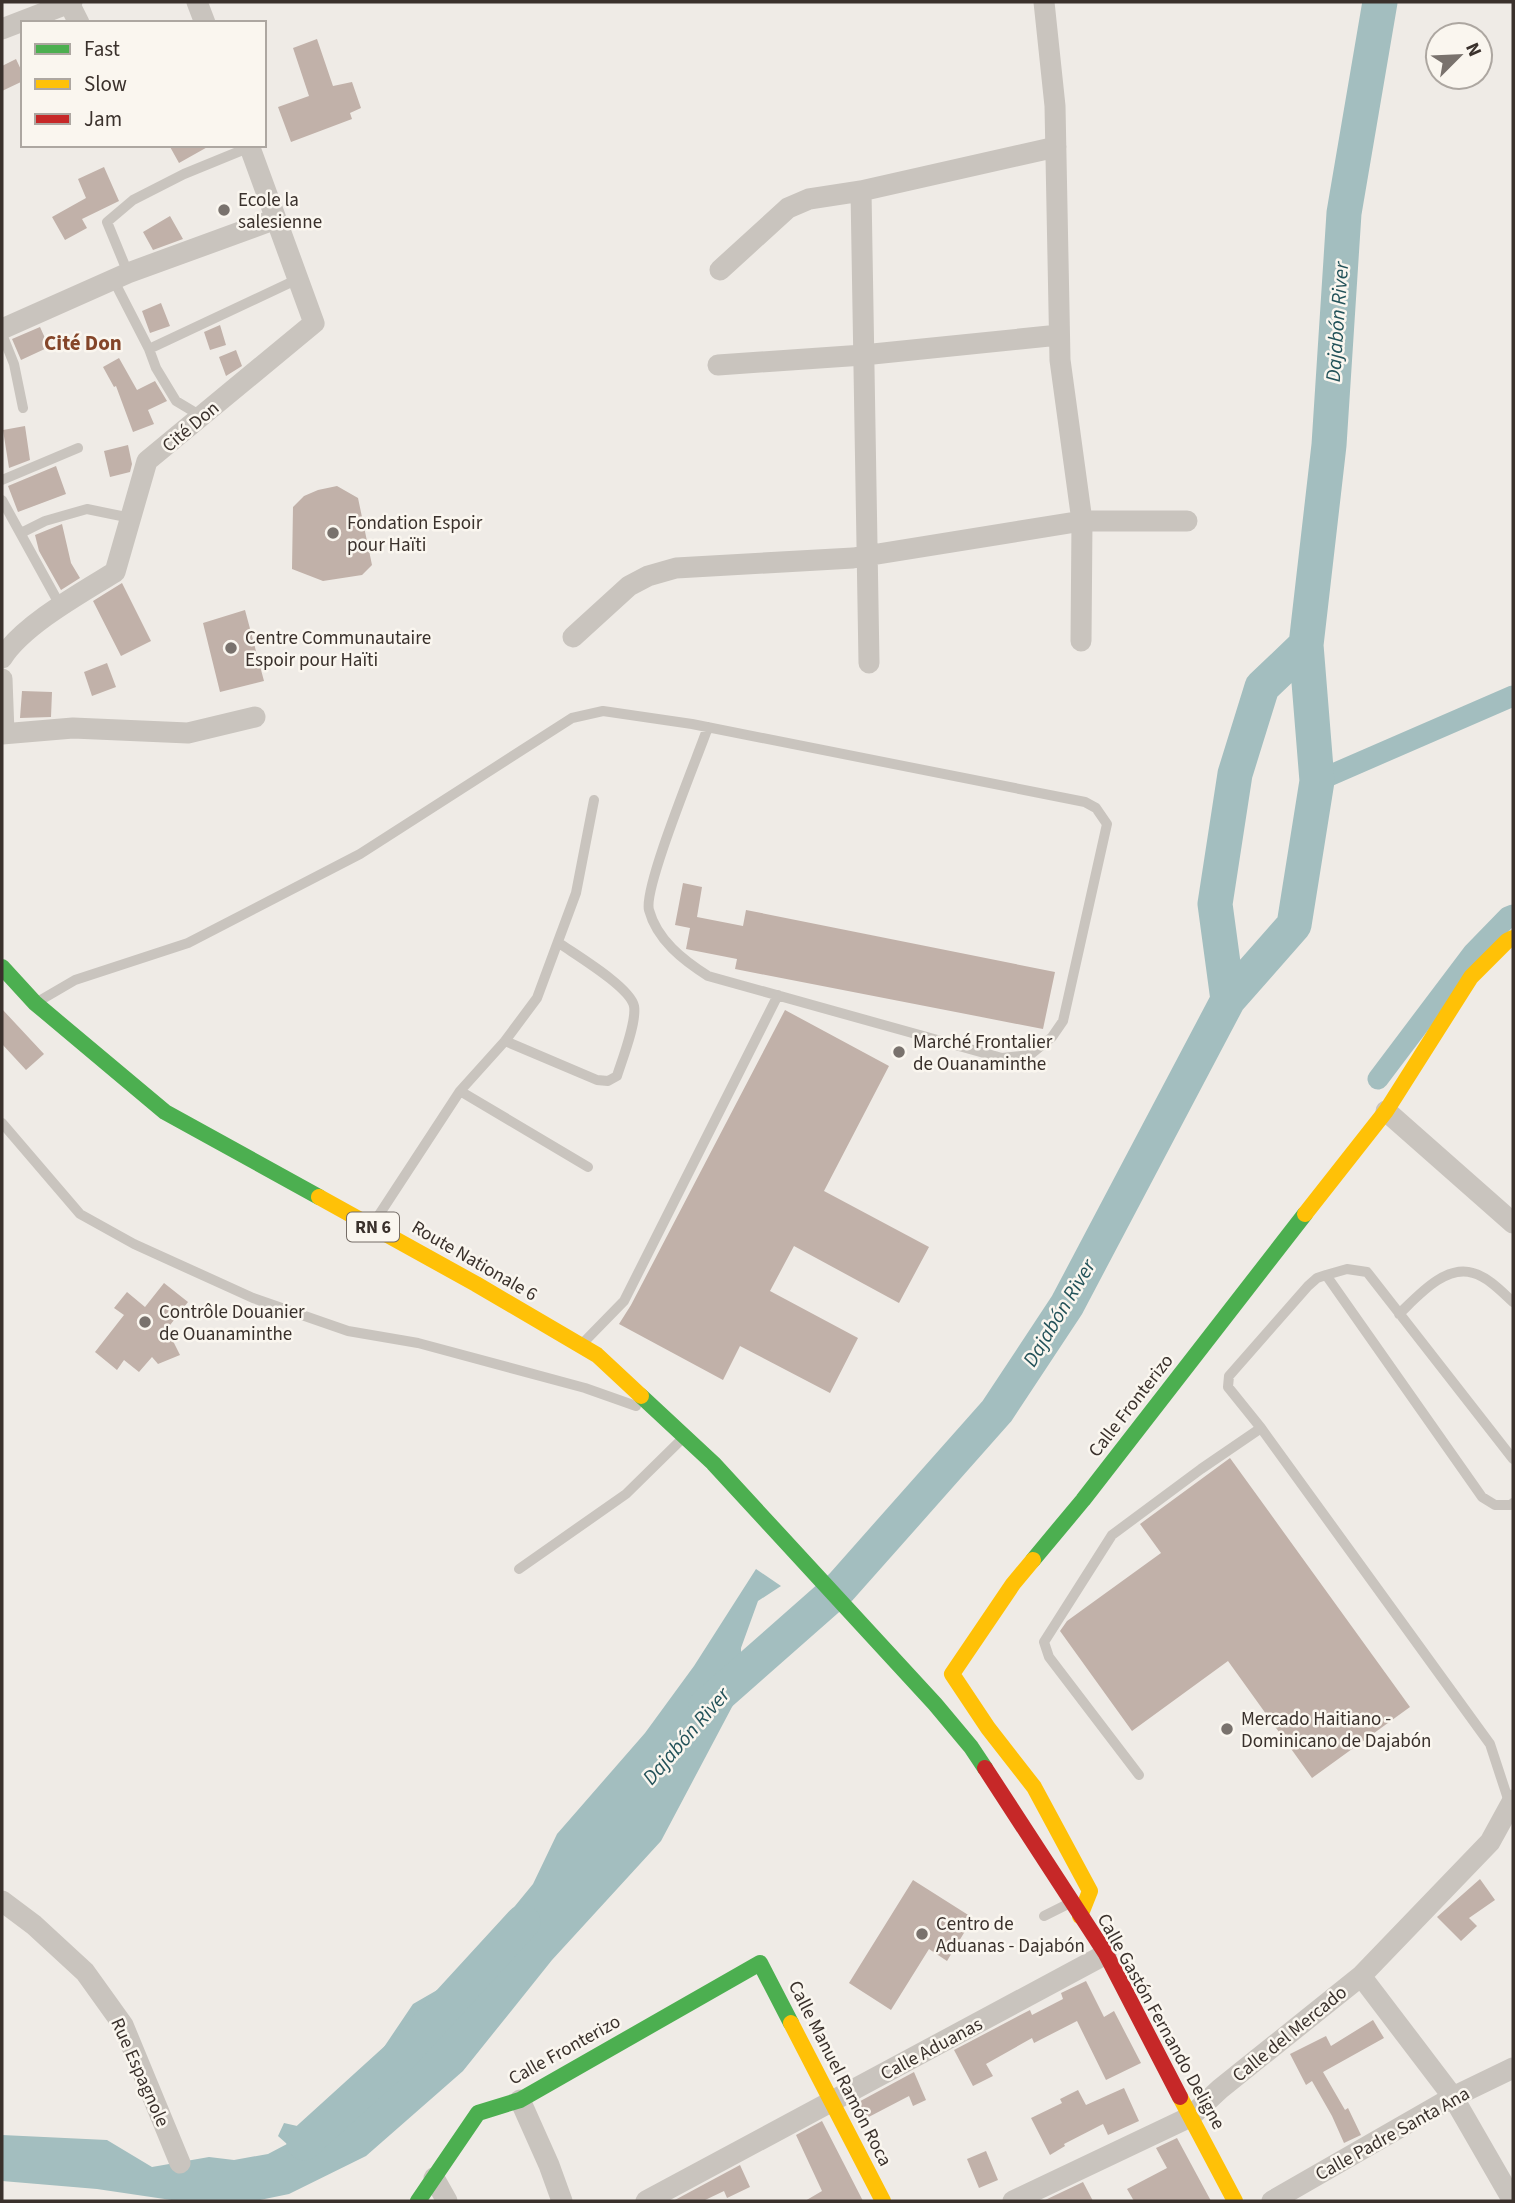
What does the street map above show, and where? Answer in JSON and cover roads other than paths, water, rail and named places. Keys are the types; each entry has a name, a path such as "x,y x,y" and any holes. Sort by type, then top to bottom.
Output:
{"street":[{"path":"22,21 70,2 78,21"},
{"path":"197,2 204,21"},
{"path":"1044,2 1055,106 1060,360 1082,521 1081,641"},
{"path":"2,29 21,21"},
{"name":"Cité Don","path":"2,658 10,645 115,572 147,461 314,323 249,147"},
{"path":"720,270 788,208 810,199 861,191 1056,147"},
{"path":"861,191 869,663"},
{"path":"2,329 120,276 276,219"},
{"path":"718,365 863,355 1059,335"},
{"path":"573,636 629,586 648,576 676,568 869,555 1082,521 1187,521"},
{"path":"2,679 3,734 73,728 188,733 255,717"},
{"name":"Calle Fronterizo","path":"1076,1909 1090,1892 1034,1787 988,1728 952,1674 1013,1584 1083,1500 1386,1111 1471,977 1513,937"},
{"name":"Route Nationale 6","path":"2,967 35,1003 165,1112 597,1355 740,1493"},
{"path":"1386,1111 1513,1223"},
{"name":"Calle Gastón Fernando Deligne","path":"740,1493 953,1725 995,1781 1106,1954 1235,2201"},
{"name":"Calle del Mercado","path":"1013,2201 1190,2117 1220,2089 1360,1976 1490,1842 1512,1803"},
{"name":"Rue Espagnole","path":"2,1901 34,1925 85,1972 123,2025 180,2163"},
{"name":"Calle Aduanas","path":"646,2201 1106,1954"},
{"name":"Calle Fronterizo","path":"418,2201 478,2113 520,2099 760,1963"},
{"name":"Calle Manuel Ramón Roca","path":"760,1963 883,2201"},
{"path":"1360,1976 1453,2097 1513,2201"},
{"name":"Calle Padre Santa Ana","path":"1272,2201 1453,2097 1513,2068"},
{"path":"520,2099 562,2201"},
{"path":"434,2178 447,2201"}],"lane":[{"path":"201,416 176,401 156,368 120,276 107,222 133,200 247,147"},
{"path":"149,348 298,279"},
{"path":"2,334 14,364 23,408"},
{"path":"2,480 78,448"},
{"path":"2,500 61,607"},
{"path":"21,533 45,522 87,509 131,518"},
{"path":"35,1003 75,980 188,943 360,854 572,718 603,711 708,727 1085,802 1096,808 1107,824 1063,1021 1052,1037 1030,1055 1002,1058 708,976 682,960 660,933 648,907 658,865 708,727"},
{"path":"371,1226 460,1091 505,1041 537,998 576,893 594,800"},
{"path":"505,1041 597,1080 608,1080 617,1076 634,1007 628,994 559,943"},
{"path":"581,1345 624,1301 778,995"},
{"path":"460,1091 588,1167"},
{"path":"2,1123 80,1214 134,1244 253,1298 348,1331 418,1343 585,1388 659,1414"},
{"path":"1512,1803 1490,1744 1261,1428 1228,1387 1229,1376 1317,1278 1347,1269 1367,1272 1513,1459"},
{"path":"1399,1314 1428,1286 1459,1272 1473,1272 1496,1286 1513,1302"},
{"path":"1326,1275 1482,1497 1494,1505 1513,1503"},
{"path":"1139,1775 1049,1657 1044,1642 1112,1535 1261,1428"},
{"path":"519,1569 626,1494 684,1437"},
{"path":"1044,1916 1076,1909"}],"water":[{"path":"756,1569 781,1586 758,1601 741,1648 741,1690 661,1841 552,1960 463,2071 366,2156 289,2194 255,2201 178,2201 97,2189 2,2181 2,2135 107,2140 152,2167 209,2157 234,2160 268,2154 287,2144 278,2136 284,2123 306,2128 361,2101 382,2050 413,2004 439,1989 468,1990 490,1962 492,1934 533,1884 557,1834 645,1733 694,1666"}],"waterway":[{"name":"Dajabón River","path":"706,1706 841,1587 997,1411 1067,1305 1228,1000 1294,925 1317,781 1306,645 1329,445 1344,213 1380,2"},
{"name":"Dajabón River","path":"1228,1000 1215,904 1235,774 1262,687 1306,645"},
{"path":"1317,781 1513,696"},
{"path":"1378,1079 1473,953 1513,915"},
{"name":"Dajabón River","path":"304,2143 401,2055 523,1922"}],"place":[{"name":"Ecole la salesienne","path":"224,210"},
{"name":"Fondation Espoir pour Haïti","path":"333,533"},
{"name":"Centre Communautaire Espoir pour Haïti","path":"231,648"},
{"name":"Marché Frontalier de Ouanaminthe","path":"899,1052"},
{"name":"Contrôle Douanier de Ouanaminthe","path":"145,1322"},
{"name":"Mercado Haitiano - Dominicano de Dajabón","path":"1227,1729"},
{"name":"Centro de Aduanas - Dajabón","path":"922,1934"}],"district":[{"name":"Cité Don","path":"83,343"}]}
